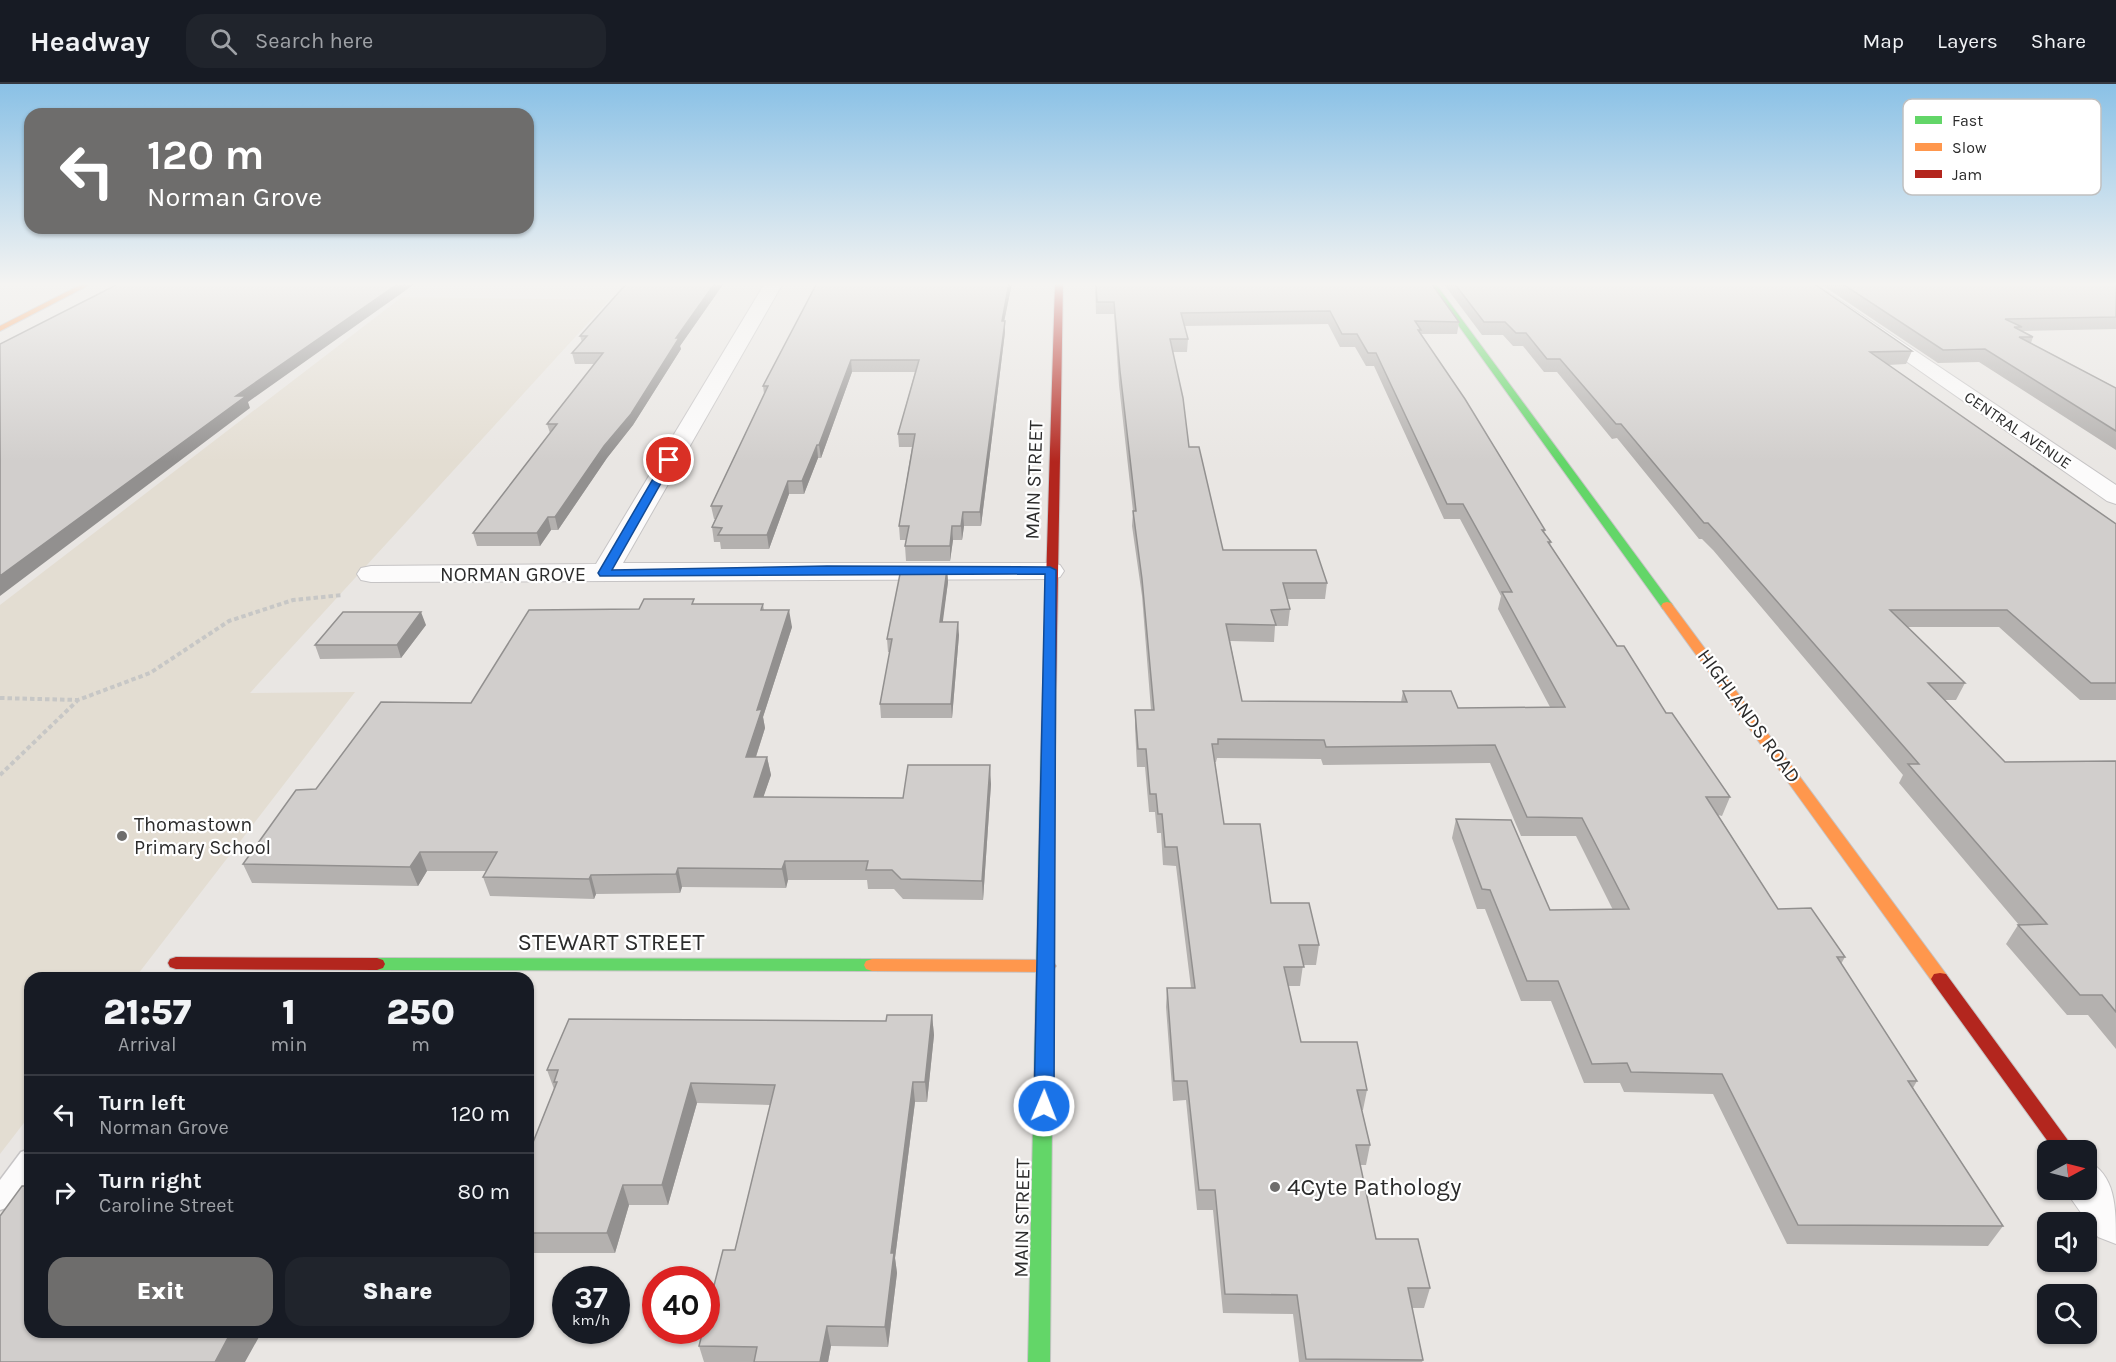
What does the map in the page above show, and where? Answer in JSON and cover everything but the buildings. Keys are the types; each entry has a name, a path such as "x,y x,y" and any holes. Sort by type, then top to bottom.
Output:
{"street":[{"path":"604,573 739,343"},
{"name":"MAIN STREET","path":"1039,1362 1047,966 1050,570 1057,343"},
{"name":"HIGHLANDS ROAD","path":"1475,343 2058,1140"},
{"name":"CENTRAL AVENUE","path":"1890,343 2116,496"},
{"name":"NORMAN GROVE","path":"371,574 1050,570"},
{"name":"STEWART STREET","path":"170,971 1047,966"},
{"path":"2097,1195 2116,1221"}],"lane":[{"path":"0,1199 24,1167"}],"path":[{"path":"0,698 78,700 150,673 229,621 293,600 349,595"},
{"path":"0,775 78,700"}],"shaded area":[{"name":"Thomastown Primary School","path":"342,343 570,343 250,693 355,692 140,972 24,972 24,1123 0,1154 0,605"}],"traffic: fast":[{"path":"1475,343 1667,606"},
{"path":"1039,1362 1048,749"},
{"path":"377,964 872,965"}],"traffic: slow":[{"path":"1667,606 1940,979"},
{"path":"872,965 1047,966"}],"traffic: jam":[{"path":"1048,749 1058,343"},
{"path":"176,963 377,964"},
{"path":"1940,979 2058,1140"}],"place":[{"name":"Thomastown Primary School","path":"122,836"},
{"name":"4Cyte Pathology","path":"1275,1187"}],"route":[{"path":"669,460 610,558 604,573 1050,570 1044,1106"}]}
